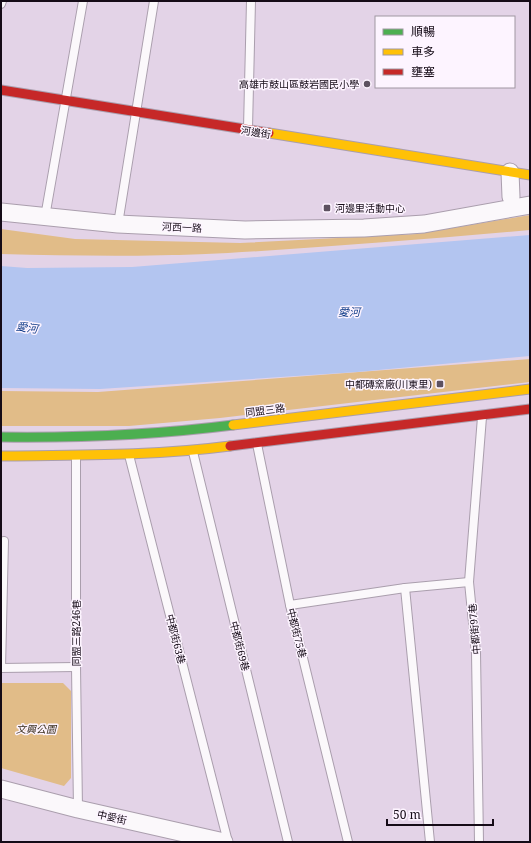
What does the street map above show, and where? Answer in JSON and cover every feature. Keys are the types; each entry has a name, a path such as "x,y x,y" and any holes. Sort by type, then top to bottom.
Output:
{"street":[{"name":"河邊街","path":"1,90 248,131 530,175"},
{"path":"510,172 511,197"},
{"name":"河西一路","path":"364,228 393,216 432,212 530,193"},
{"name":"河西一路","path":"1,212 118,224 245,230 364,228 424,224 530,205"},
{"name":"同盟三路","path":"1,437 79,438 128,445 192,451 255,433 530,389"},
{"name":"同盟三路","path":"1,456 76,456 187,431 255,433 482,416 530,409"},
{"name":"中愛街","path":"1,789 78,809 224,842"}],"lane":[{"path":"45,217 83,1"},
{"path":"118,224 154,1"},
{"path":"248,131 251,1"},
{"name":"中都街97巷","path":"479,842 476,653 470,582 482,416"},
{"name":"中都街75巷","path":"255,433 290,605 348,842"},
{"name":"中都街63巷","path":"128,445 228,842"},
{"name":"中都街69巷","path":"192,451 288,842"},
{"name":"同盟三路246巷","path":"76,456 78,809"},
{"path":"4,541 1,668 76,667"},
{"path":"290,605 405,588 470,582"},
{"path":"405,588 430,842"}],"green space":[{"path":"530,215 530,230 417,240 228,253 143,256 1,254 1,229 75,239 240,243 417,234"},
{"path":"530,359 530,382 220,418 129,426 1,426 1,391 98,392"},
{"name":"文興公園","path":"1,683 63,683 71,691 71,778 64,786 1,768"}],"water":[{"name":"愛河","path":"530,235 530,356 357,372 100,389 1,388 1,266 27,268 132,267"}],"traffic: fast":[{"path":"1,437 117,435 233,425"}],"traffic: slow":[{"path":"269,133 530,175"},
{"path":"233,425 530,389"},
{"path":"1,456 173,452 230,446"}],"traffic: jam":[{"path":"1,90 269,133"},
{"path":"230,446 530,409"}],"place":[{"name":"高雄市鼓山區鼓岩國民小學","path":"367,84"},
{"name":"河邊里活動中心","path":"327,208"},
{"name":"中都磚窯廠(川東里)","path":"440,384"}]}
